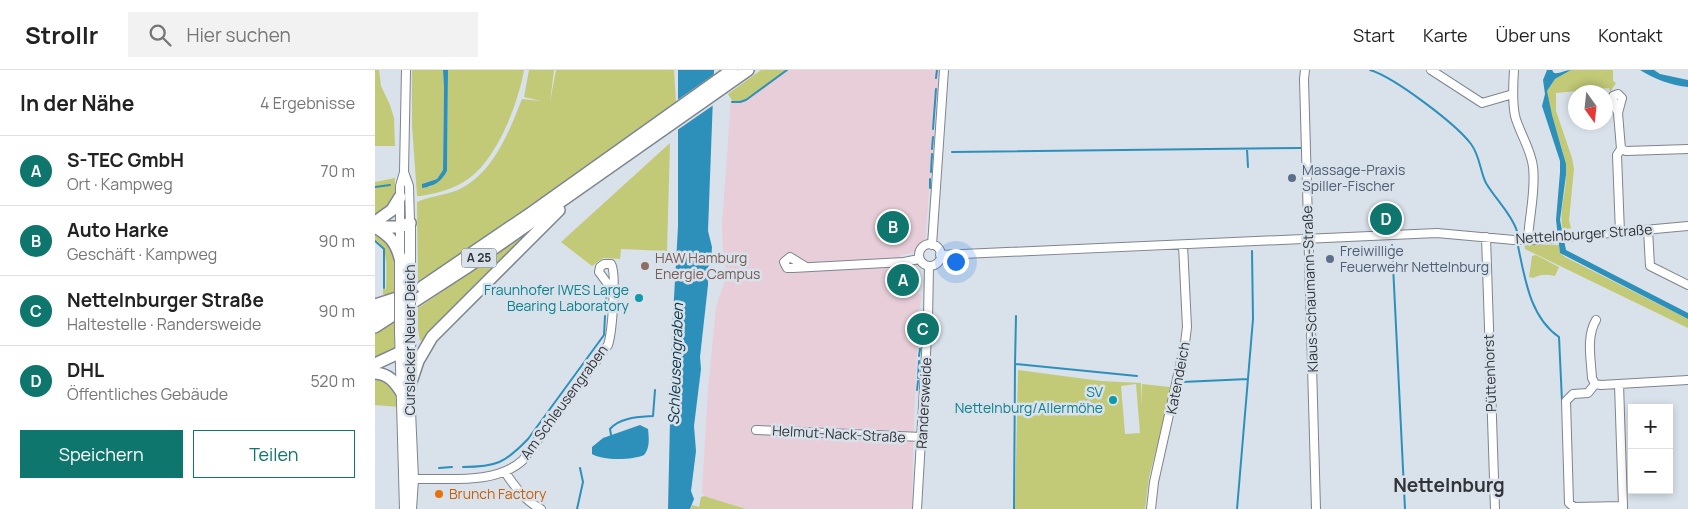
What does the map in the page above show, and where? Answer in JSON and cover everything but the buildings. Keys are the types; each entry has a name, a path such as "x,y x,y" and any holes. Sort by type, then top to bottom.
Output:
{"highway":[{"name":"A 25","path":"375,327 466,268 582,187 730,75 748,70"},
{"name":"A 25","path":"375,317 674,116"},
{"path":"375,372 391,378 406,391 418,361 433,337 582,187"},
{"path":"376,224 392,210 400,197"},
{"path":"376,224 403,223"},
{"path":"376,224 397,246 400,258"},
{"path":"375,305 413,293"},
{"path":"405,328 410,343"},
{"path":"410,343 421,344 433,337"},
{"path":"375,364 400,353 410,343"}],"main road":[{"name":"Curslacker Neuer Deich","path":"403,223 410,274 405,328 400,353 406,391 408,482 411,509"},
{"name":"Curslacker Neuer Deich","path":"400,258 400,281 405,328"},
{"name":"Curslacker Neuer Deich","path":"405,509 408,482 404,470 406,391 410,343"}],"street":[{"name":"Curslacker Neuer Deich","path":"403,223 400,186 404,172 406,70"},
{"path":"932,245 944,70"},
{"name":"Klaus-Schaumann-Straße","path":"1305,70 1308,238 1317,509"},
{"path":"1431,70 1482,103 1513,94"},
{"path":"1514,70 1513,94 1515,117 1531,156 1533,167 1528,240"},
{"path":"1618,113 1620,232"},
{"path":"1619,152 1688,149"},
{"name":"Curslacker Neuer Deich","path":"400,258 409,186 404,172"},
{"name":"Nettelnburger Straße","path":"940,255 1437,233 1528,240 1688,226"},
{"path":"1648,230 1650,266 1688,285"},
{"name":"Püttenhorst","path":"1486,237 1495,509"},
{"path":"932,245 938,249 940,255 938,262 929,266 922,263 919,254 922,248 932,245"},
{"name":"Katendeich","path":"1151,509 1185,343 1187,326 1183,245"},
{"path":"806,267 904,262 919,258"},
{"name":"Randersweide","path":"917,509 929,311 929,266"},
{"name":"Am Schleusengraben","path":"408,482 483,477 505,472 516,467 530,452 606,348 610,337 613,291"},
{"path":"1595,384 1592,378 1590,329 1596,320"},
{"path":"1595,384 1688,380"},
{"path":"1595,384 1588,393 1573,394 1566,401 1570,508 1623,508 1619,384"},
{"name":"Helmut-Nack-Straße","path":"756,430 922,437"},
{"path":"505,472 519,490 535,506 541,509"}],"shaded area":[{"path":"787,70 939,70 925,241 915,252 901,255 904,268 918,271 918,294 922,295 919,310 912,509 746,509 704,496 702,492 708,390 716,307 727,274 723,250 722,225 731,99 733,102 746,100"}],"green space":[{"path":"375,70 379,70 381,86 394,118 395,146 375,146"},
{"path":"412,70 443,70 443,170 437,179 422,184 430,187 447,171 448,70 524,70 517,99 505,130 488,158 478,170 463,182 446,190 421,196 417,196 412,125"},
{"path":"529,70 554,70 550,102 556,70 674,70 676,102 476,244 418,281 417,202 458,190 481,174 498,151 522,99 541,101 524,97"},
{"path":"761,70 787,70 746,100 733,102 728,94"},
{"path":"1571,70 1613,70 1613,81 1616,83 1613,88 1613,85 1568,85 1568,92 1556,93 1556,111 1574,169 1569,220 1571,228 1563,230 1561,216 1566,180 1565,162 1550,112 1547,91 1555,79"},
{"path":"670,143 667,251 621,249 620,259 603,258 592,266 561,242"},
{"path":"395,178 395,202 375,216 375,182"},
{"path":"536,227 426,338 420,341 418,308"},
{"path":"375,232 395,248 396,294 388,297 383,294 383,289 386,289 385,255 380,244 375,240"},
{"path":"1524,244 1559,245 1560,253 1565,257 1688,319 1688,328 1525,249"},
{"path":"1536,255 1559,267 1555,276 1529,277 1532,256"},
{"path":"395,322 396,351 375,360 375,334"},
{"path":"1018,370 1101,381 1141,383 1141,406 1142,384 1170,387 1162,428 1149,477 1145,509 1015,509","holes":["1136,384 1140,433 1125,434 1121,386"]},
{"path":"375,375 383,377 399,394 399,407 375,405"},
{"path":"704,496 746,509 691,509 692,505 699,507 701,497"}],"water":[{"path":"443,70 448,70 447,171 437,183 422,188 422,184 437,179 443,170"},
{"name":"Schleusengraben","path":"678,70 714,70 708,231 712,247 711,263 708,267 708,285 700,357 701,369 694,426 696,451 691,491 694,499 690,509 668,509 672,333 678,227"},
{"path":"1547,70 1552,70 1556,73 1571,70 1555,79 1547,91 1566,164 1560,220 1566,250 1688,313 1688,319 1560,253 1556,220 1560,161 1542,106 1545,94 1543,80"},
{"path":"1640,70 1654,70 1660,74 1688,80 1688,87 1663,81"},
{"path":"640,425 648,429 648,446 644,455 618,459 603,458 592,454 592,447 603,438"}],"pier":[{"path":"716,73 715,104 676,131 676,101"}],"waterway":[{"path":"732,102 746,100 787,70"},
{"path":"936,78 937,70"},
{"path":"1370,70 1381,74 1409,91 1463,135 1476,153 1486,183 1511,218 1517,231"},
{"path":"933,129 936,89"},
{"path":"932,149 933,137"},
{"path":"952,152 1301,148"},
{"path":"1247,149 1248,167"},
{"path":"931,172 932,154"},
{"path":"930,179 930,188"},
{"path":"375,187 390,185"},
{"path":"375,241 384,249 384,288"},
{"path":"1392,245 1405,509"},
{"path":"1518,246 1526,284 1535,308 1549,329 1559,337 1562,401"},
{"path":"1237,509 1253,319 1252,251"},
{"path":"606,301 607,290"},
{"path":"463,467 484,466 499,462 513,453 528,439 604,335 605,316"},
{"path":"1016,316 1015,364 1137,376"},
{"path":"919,356 920,349"},
{"path":"918,378 919,361"},
{"path":"1014,509 1015,364"},
{"path":"1182,382 1248,379"},
{"path":"917,390 918,381"},
{"path":"611,435 610,429 619,422 630,418 653,416 655,390"},
{"path":"1564,454 1564,464"},
{"path":"439,468 452,467"},
{"path":"577,509 583,482 580,468"}],"place":[{"name":"Massage-Praxis Spiller-Fischer","path":"1292,178"},
{"name":"DHL","path":"1386,219"},
{"name":"Auto Harke","path":"893,227"},
{"name":"Freiwillige Feuerwehr Nettelnburg","path":"1330,259"},
{"name":"HAW Hamburg Energie Campus","path":"645,266"},
{"name":"S-TEC GmbH","path":"903,280"},
{"name":"Fraunhofer IWES Large Bearing Laboratory","path":"639,298"},
{"name":"Nettelnburger Straße","path":"923,329"},
{"name":"SV Nettelnburg/Allermöhe","path":"1113,400"},
{"name":"Brunch Factory","path":"439,494"}],"district":[{"name":"Nettelnburg","path":"1449,485"}]}
